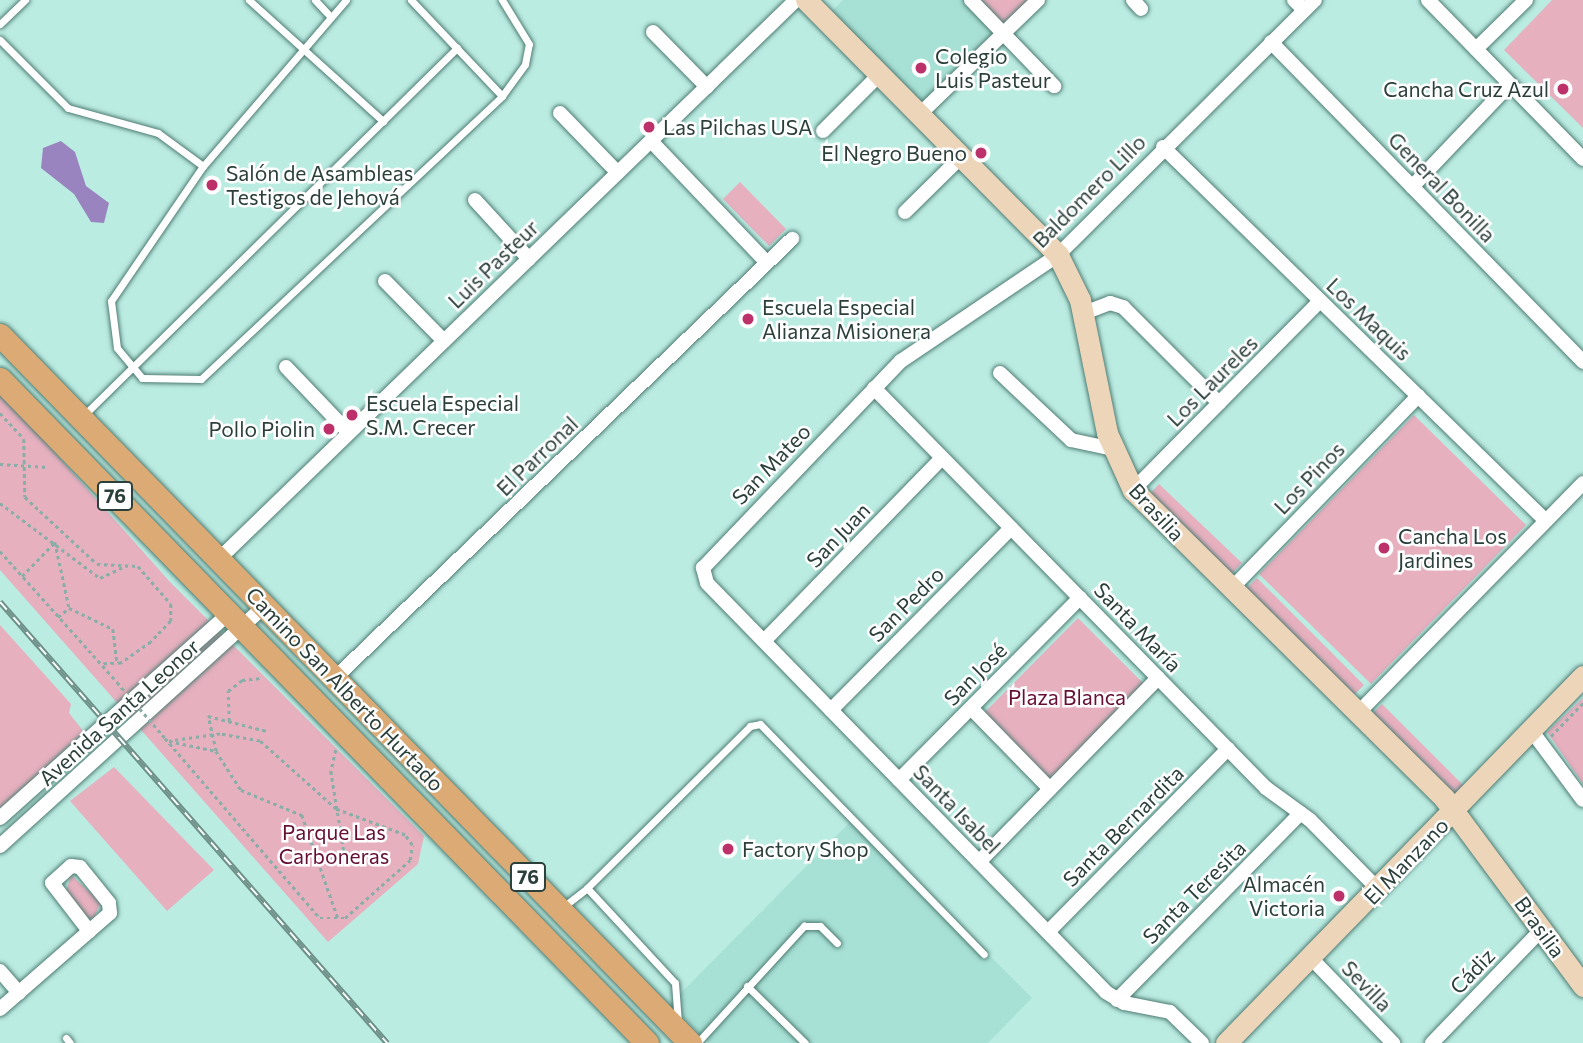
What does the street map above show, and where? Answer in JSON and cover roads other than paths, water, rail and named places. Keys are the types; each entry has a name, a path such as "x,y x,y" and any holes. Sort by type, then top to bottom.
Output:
{"main road":[{"name":"Camino San Alberto Hurtado","path":"0,335 689,1039"},
{"name":"Camino San Alberto Hurtado","path":"0,379 647,1043"},
{"path":"179,561 219,559 212,595"}],"street":[{"name":"Luis Pasteur","path":"219,559 796,0"},
{"name":"Brasilia","path":"806,0 1058,255 1084,313 1113,449 1133,490 1455,810 1583,986"},
{"path":"971,0 1054,86"},
{"path":"920,114 1038,0"},
{"path":"1428,0 1583,159"},
{"path":"1476,49 1526,0"},
{"name":"Baldomero Lillo","path":"874,388 932,336 1058,255 1271,42 1304,3"},
{"path":"653,32 707,87"},
{"name":"General Bonilla","path":"1271,42 1583,362"},
{"path":"823,131 880,74"},
{"path":"1412,187 1510,85"},
{"path":"560,113 618,173"},
{"path":"651,141 767,264"},
{"name":"Los Maquis","path":"1163,148 1546,521"},
{"path":"905,212 962,156"},
{"path":"475,200 529,259"},
{"name":"El Parronal","path":"335,678 792,239"},
{"path":"385,281 444,341"},
{"name":"Los Laureles","path":"1133,490 1320,301"},
{"path":"1084,313 1110,303 1123,307 1219,403"},
{"path":"286,368 349,433"},
{"path":"1000,373 1071,440 1113,449"},
{"name":"Santa María","path":"874,388 1228,749 1301,813 1378,889"},
{"name":"San Mateo","path":"702,572 874,388"},
{"name":"Los Pinos","path":"1231,589 1418,396"},
{"name":"San Juan","path":"764,641 943,458"},
{"path":"1358,713 1583,483"},
{"name":"San Pedro","path":"831,710 1011,528"},
{"name":"Santa Isabel","path":"702,572 764,641 1117,1000"},
{"name":"San José","path":"899,780 1080,598"},
{"name":"Avenida Santa Leonor","path":"0,818 236,620 265,606"},
{"name":"Avenida Santa Leonor","path":"0,846 236,620"},
{"name":"El Manzano","path":"1226,1043 1455,810 1536,737 1583,676"},
{"path":"979,862 1158,678"},
{"path":"971,708 1050,789"},
{"path":"1536,737 1583,800"},
{"name":"Santa Bernardita","path":"1048,932 1228,749"},
{"name":"Santa Teresita","path":"1117,1000 1301,813"},
{"path":"0,1009 110,913 109,903 80,867 71,866 52,883 89,931"},
{"name":"Cádiz","path":"1432,1043 1542,929"},
{"name":"Sevilla","path":"1310,957 1393,1043"},
{"path":"0,971 19,993"},
{"path":"1117,1000 1170,1012 1202,1043"}],"lane":[{"path":"0,24 25,0"},
{"path":"249,0 383,121"},
{"path":"315,0 330,16"},
{"path":"346,0 300,47 204,166 111,300 117,348 131,369 158,382 201,379 502,96 525,64 529,44 502,0"},
{"path":"411,0 502,96"},
{"path":"0,40 68,108 158,133 204,166"},
{"path":"81,418 457,48"},
{"path":"559,909 587,888 750,726 760,724 985,954"},
{"path":"587,888 675,983 689,1039 747,986 804,926 820,926 838,943"},
{"path":"747,986 805,1043"}],"railway":[{"path":"0,602 387,1043"}],"place":[{"name":"Colegio Luis Pasteur","path":"921,68"},
{"name":"Cancha Cruz Azul","path":"1563,89"},
{"name":"Las Pilchas USA","path":"649,127"},
{"name":"El Negro Bueno","path":"981,153"},
{"name":"Salón de Asambleas Testigos de Jehová","path":"212,185"},
{"name":"Escuela Especial Alianza Misionera","path":"748,319"},
{"name":"Escuela Especial S.M. Crecer","path":"352,415"},
{"name":"Pollo Piolin","path":"329,429"},
{"name":"Cancha Los Jardines","path":"1384,548"},
{"name":"Factory Shop","path":"728,849"},
{"name":"Almacén Victoria","path":"1339,896"}],"park label":[{"name":"Plaza Blanca","path":"1067,697"},
{"name":"Parque Las Carboneras","path":"334,844"}]}
